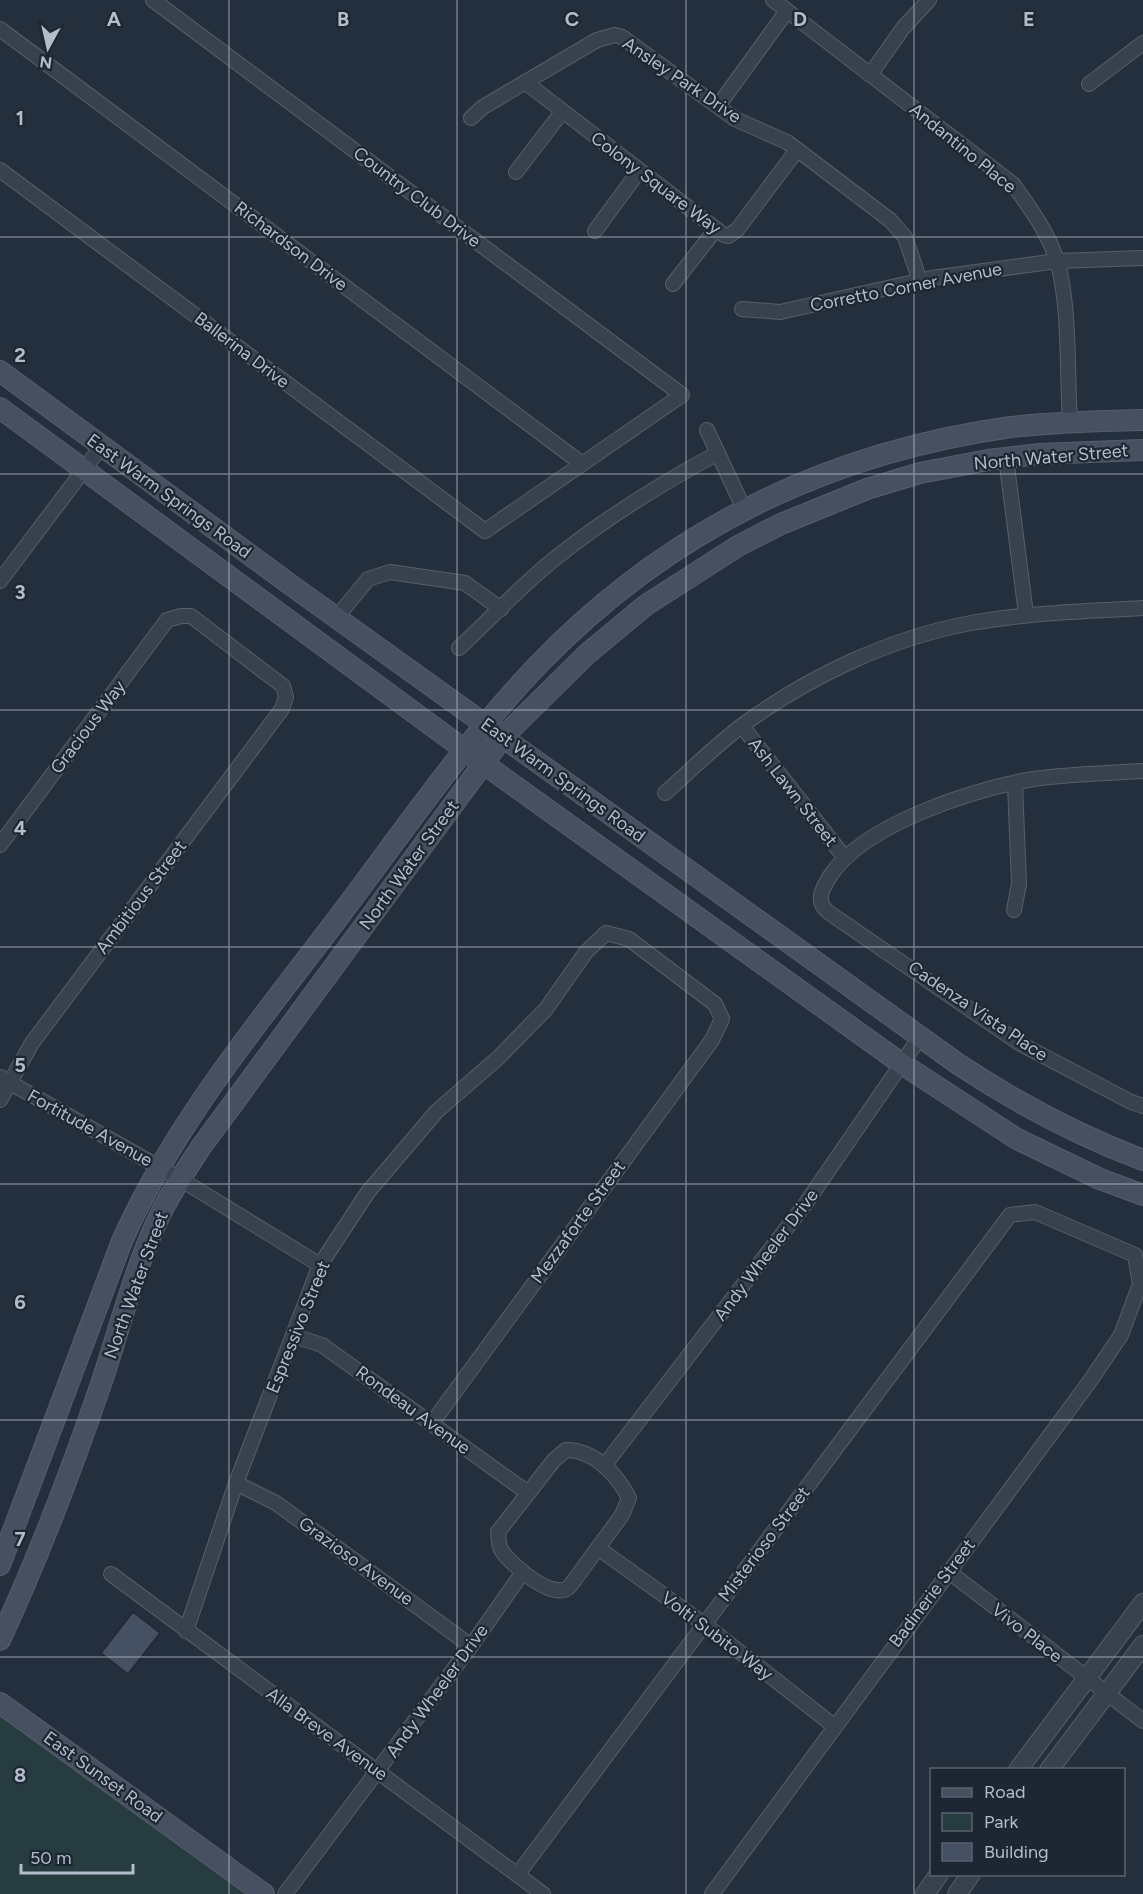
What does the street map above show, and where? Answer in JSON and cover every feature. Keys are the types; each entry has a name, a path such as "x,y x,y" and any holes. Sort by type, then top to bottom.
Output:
{"main road":[{"name":"East Warm Springs Road","path":"0,371 101,447 920,1037 997,1089 1041,1115 1097,1143 1143,1160"},
{"name":"East Warm Springs Road","path":"0,408 484,764 902,1064 1017,1139 1100,1179 1143,1195"},
{"name":"North Water Street","path":"0,1565 122,1241 159,1167 213,1085 466,750 539,665 600,607 682,544 744,509 797,484 905,448 1014,427 1143,420"},
{"name":"North Water Street","path":"0,1640 55,1512 102,1382 142,1257 180,1179 503,737 579,661 646,605 738,546 781,524 867,489 953,466 1006,458 1143,450"},
{"name":"East Sunset Road","path":"0,1703 264,1894"}],"street":[{"name":"Country Club Drive","path":"153,0 682,395 581,463"},
{"name":"Andantino Place","path":"773,0 1013,184 1040,222 1057,261 1062,293 1070,423"},
{"path":"870,75 903,28 929,0"},
{"path":"718,106 787,11"},
{"name":"Richardson Drive","path":"0,29 581,463"},
{"name":"Ansley Park Drive","path":"471,118 483,107 597,40 615,35 628,40 735,119 776,135 900,229 910,246 920,281"},
{"path":"1089,84 1143,43"},
{"name":"Colony Square Way","path":"525,82 716,230 728,236 737,230 797,150"},
{"path":"516,172 562,112"},
{"name":"Ballerina Drive","path":"0,170 485,531 581,463"},
{"path":"595,231 639,171"},
{"path":"673,284 716,230"},
{"name":"Corretto Corner Avenue","path":"742,309 780,312 920,281 1057,261 1143,258"},
{"path":"707,430 744,509"},
{"path":"0,580 101,447"},
{"path":"459,648 551,561 600,524 653,489 718,453"},
{"path":"1006,458 1026,615"},
{"path":"337,617 362,584 375,575 390,572 465,583 501,609"},
{"path":"665,793 742,726 776,702 858,659 941,630 1026,615 1143,608"},
{"name":"Ambitious Street","path":"0,1100 5,1080 273,721 286,697 284,686 275,677 238,654 191,616 181,616"},
{"name":"Gracious Way","path":"0,845 167,620 181,616"},
{"name":"Ash Lawn Street","path":"742,726 845,858"},
{"path":"845,858 875,837 927,809 1015,784 1058,776 1143,771"},
{"path":"1014,910 1019,884 1015,784"},
{"name":"Cadenza Vista Place","path":"845,858 824,885 821,903 828,912 1009,1036 1099,1086 1143,1106"},
{"name":"Espressivo Street","path":"186,1631 236,1483 320,1265 368,1192 441,1106 498,1058 546,1009 586,952 606,933 629,939 715,1004 722,1019"},
{"name":"Mezzaforte Street","path":"432,1423 712,1040 722,1019"},
{"name":"Andy Wheeler Drive","path":"604,1466 806,1203 920,1037"},
{"name":"Fortitude Avenue","path":"5,1080 180,1179 320,1265"},
{"name":"Badinerie Street","path":"711,1894 1121,1335 1140,1284 1135,1255 1035,1212 1010,1215"},
{"name":"Misterioso Street","path":"518,1874 1010,1215"},
{"name":"Rondeau Avenue","path":"294,1336 322,1345 528,1493"},
{"path":"566,1450 586,1454 604,1466 617,1478 629,1498 628,1506 567,1590 548,1590 523,1572 501,1551 498,1532 554,1460 566,1450"},
{"name":"Grazioso Avenue","path":"236,1483 276,1503 471,1646"},
{"name":"Volti Subito Way","path":"598,1548 704,1624 834,1726"},
{"name":"Vivo Place","path":"948,1571 1143,1721"},
{"name":"Andy Wheeler Drive","path":"285,1894 378,1772 523,1572"},
{"name":"Alla Breve Avenue","path":"111,1574 543,1894"},
{"path":"1019,1768 1143,1603"},
{"path":"1050,1768 1143,1645"},
{"path":"925,1894 938,1876"},
{"path":"957,1894 970,1876"}],"green space":[{"path":"0,1712 248,1894 0,1894"}],"building":[{"path":"133,1612 160,1633 128,1674 101,1653"}]}
